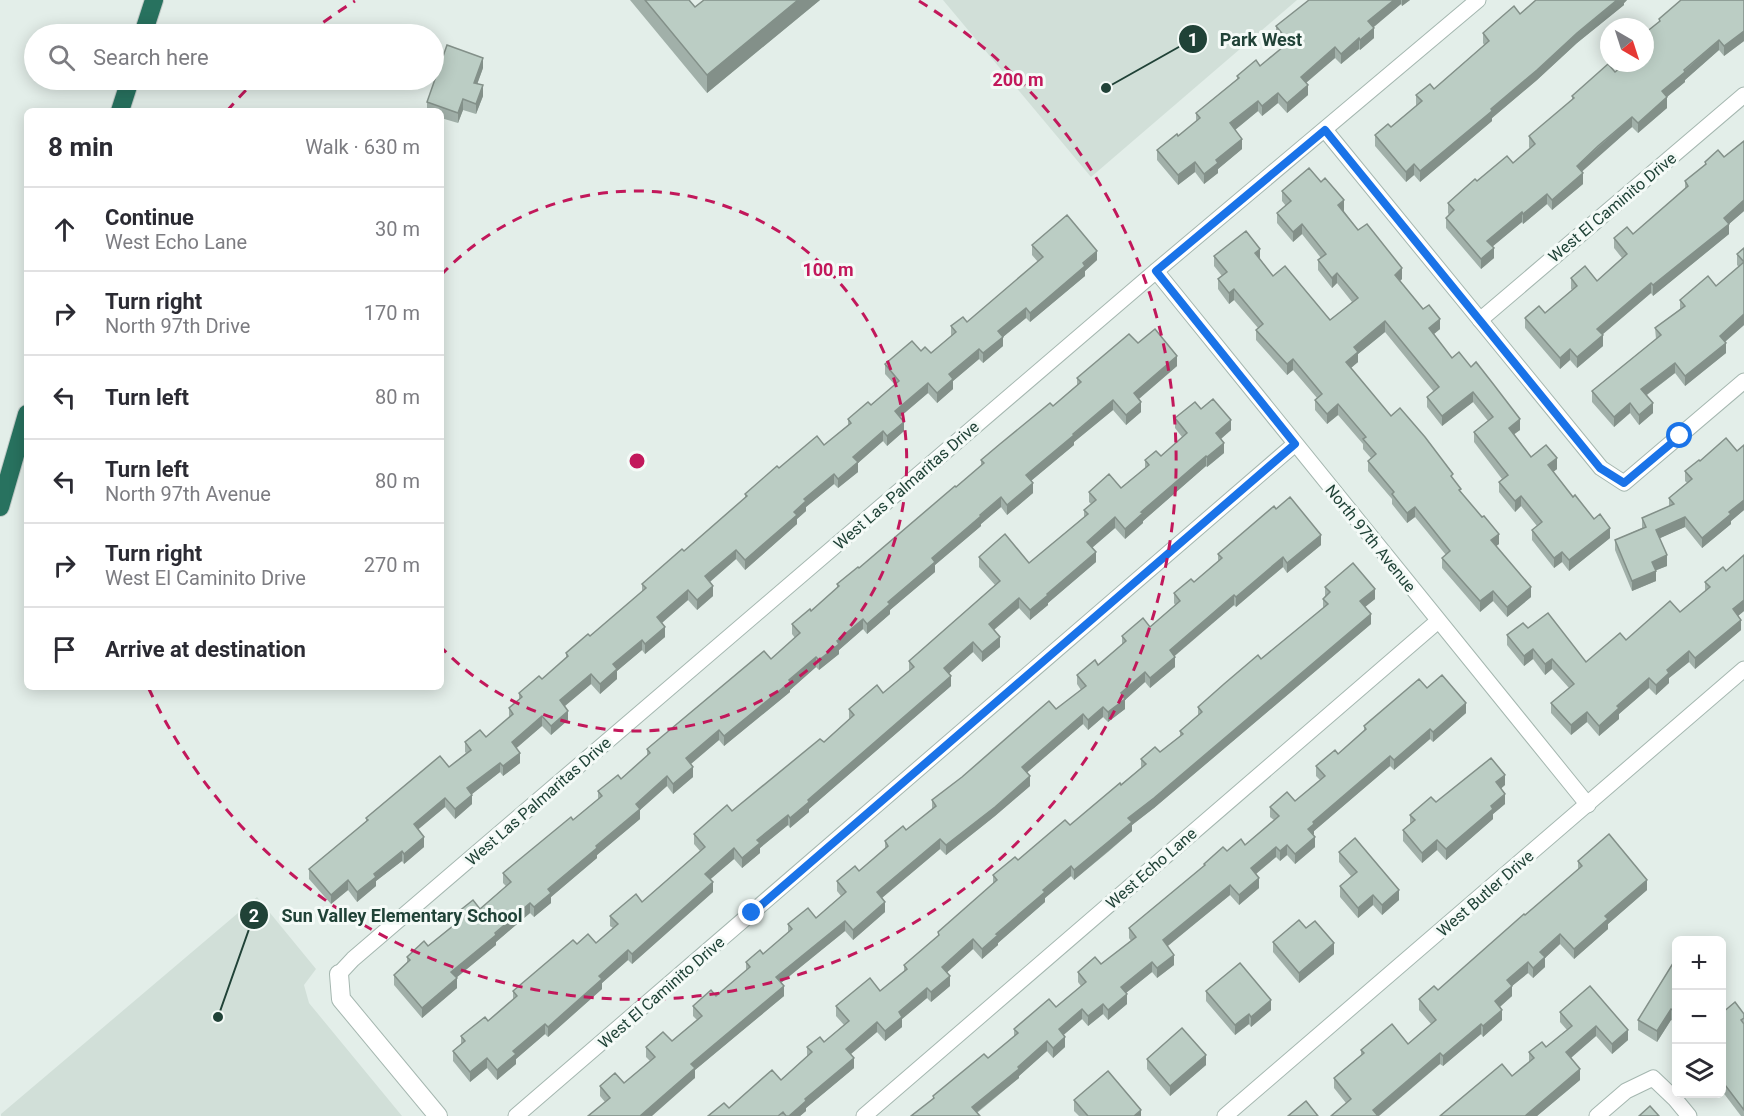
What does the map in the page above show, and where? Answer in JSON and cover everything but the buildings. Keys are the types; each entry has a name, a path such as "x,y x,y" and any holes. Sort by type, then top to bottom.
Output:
{"highway":[{"path":"146,24 154,0"},
{"path":"121,108 127,90"},
{"path":"0,507 24,424"}],"street":[{"name":"West Las Palmaritas Drive","path":"339,974 1156,271 1478,0"},
{"name":"West El Caminito Drive","path":"1480,320 1744,95"},
{"path":"1325,130 1600,468 1624,483 1744,381"},
{"name":"North 97th Avenue","path":"1156,271 1588,805"},
{"name":"West El Caminito Drive","path":"516,1116 1295,444"},
{"name":"West Echo Lane","path":"864,1116 1438,621"},
{"name":"West Butler Drive","path":"1225,1116 1744,669"},
{"path":"339,974 340,999 438,1116"},
{"path":"1597,1116 1626,1091 1653,1078 1675,1098 1689,1116"}],"shaded area":[{"path":"943,0 1297,0 1091,177"},
{"path":"257,897 316,969 304,985 309,1003 402,1116 1,1116 1,1114"}],"place":[{"name":"Park West","path":"1106,88"},
{"name":"Sun Valley Elementary School","path":"218,1017"}],"route":[{"path":"752,913 1295,444 1156,271 1325,130 1600,468 1624,483 1680,436"}]}
